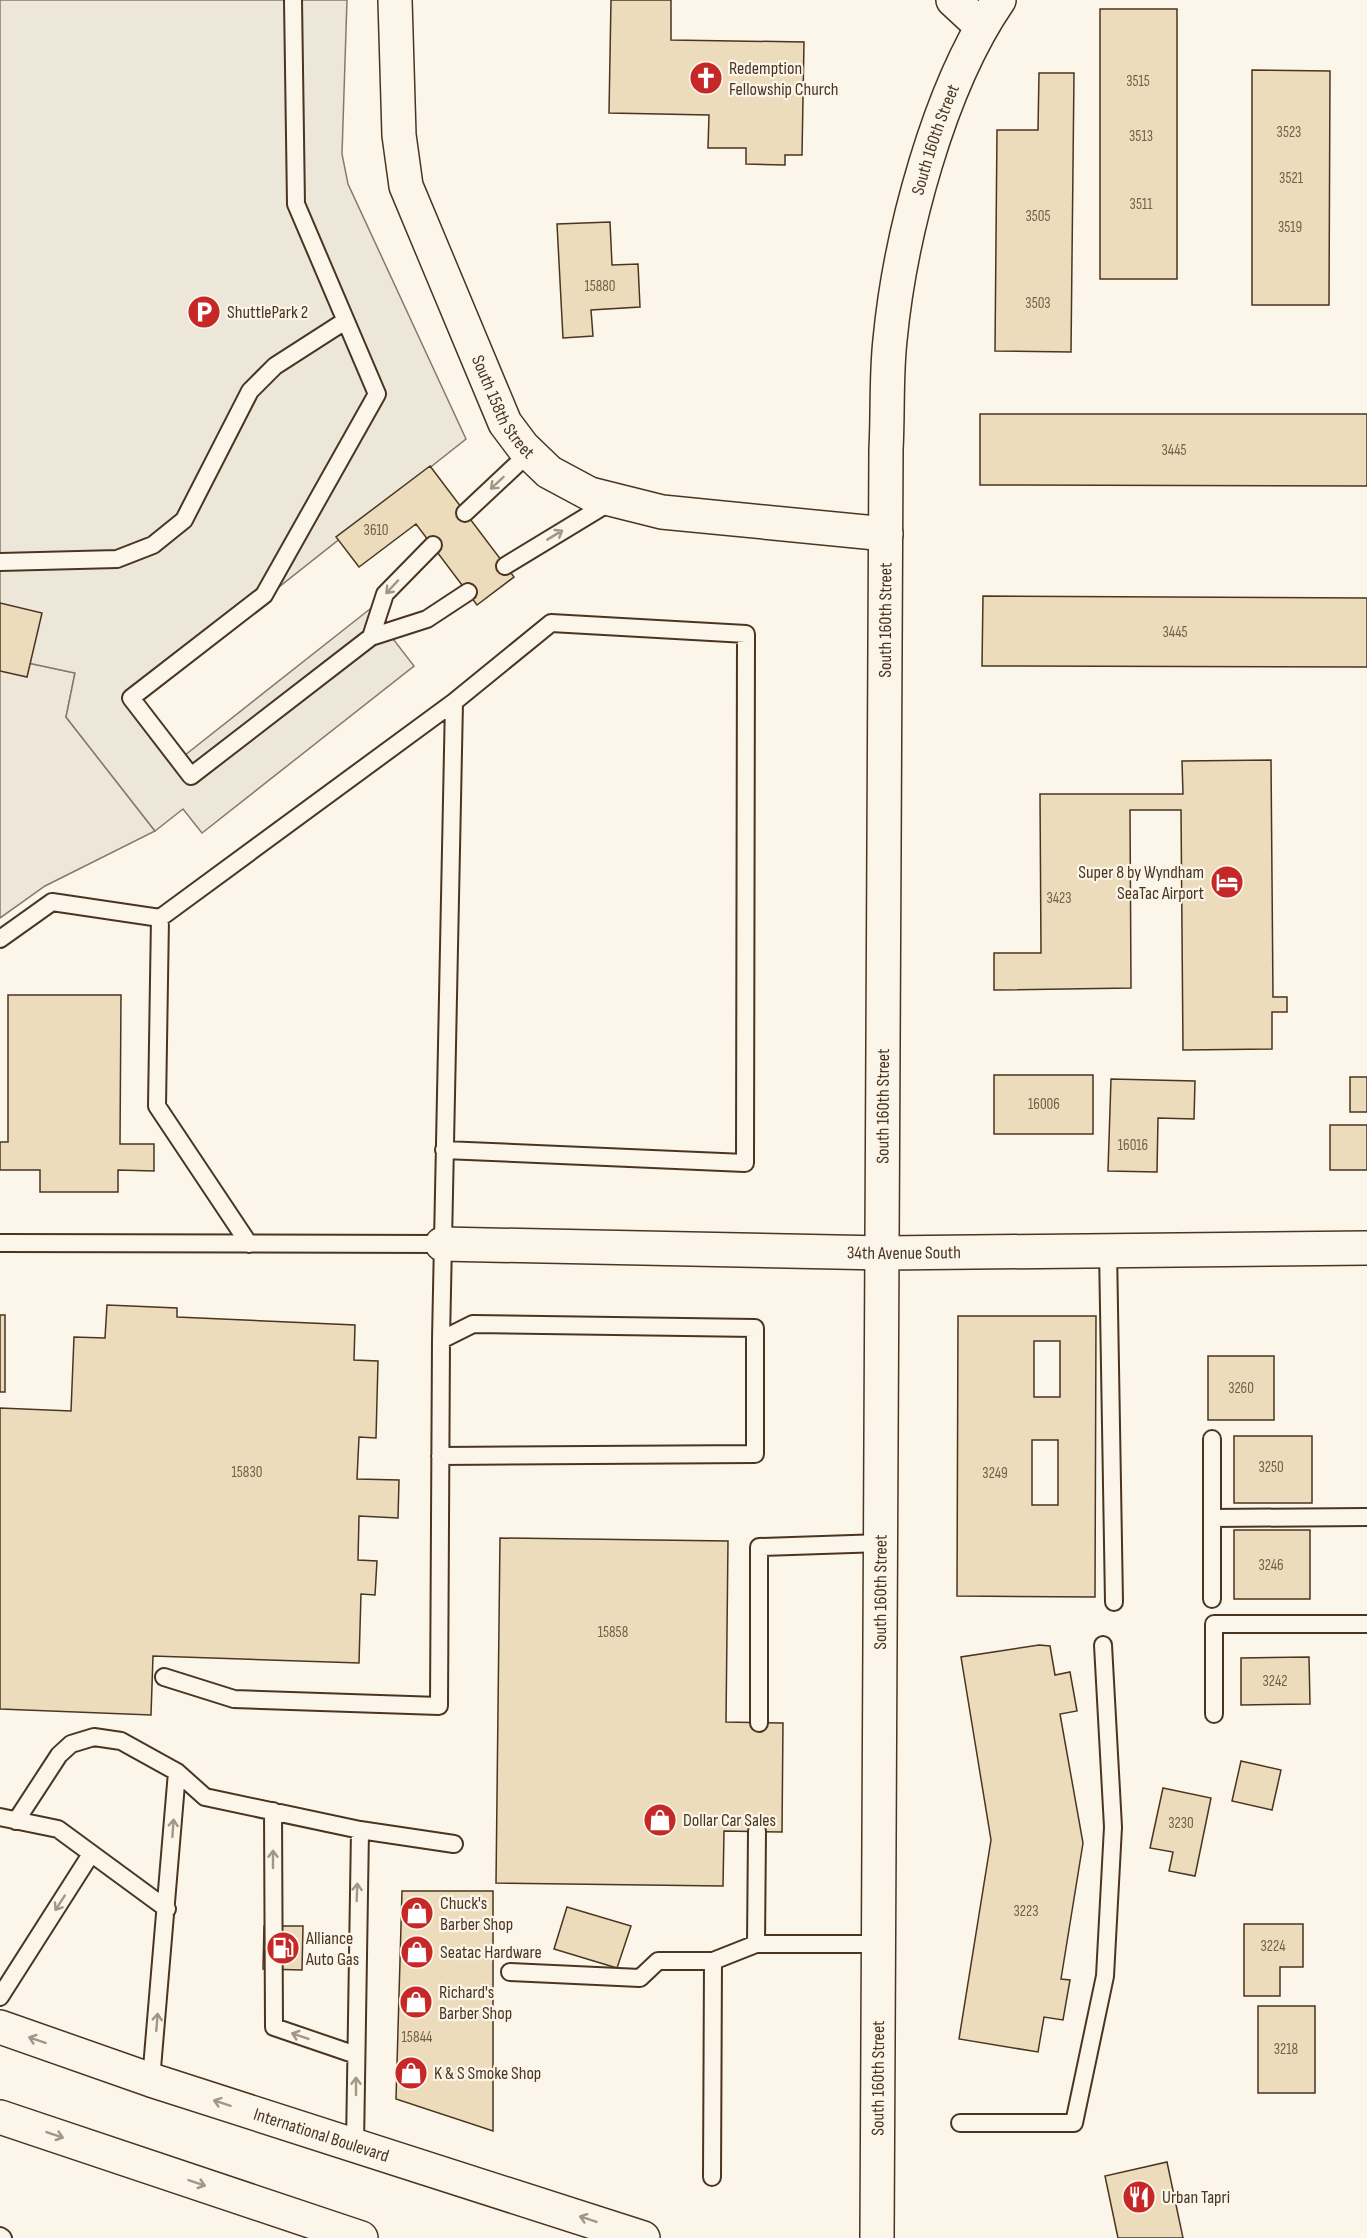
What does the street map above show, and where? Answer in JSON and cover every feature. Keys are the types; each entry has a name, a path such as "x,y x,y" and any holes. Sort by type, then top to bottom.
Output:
{"main road":[{"name":"South 158th Street","path":"395,0 399,135 406,186 505,423 529,453 549,472 590,494 662,512 886,534"},
{"name":"South 160th Street","path":"877,2238 886,534 890,340 908,231 943,114 990,13 952,0"},
{"name":"34th Avenue South","path":"442,1244 884,1253 1367,1248"},
{"name":"International Boulevard","path":"0,2027 152,2080 643,2238"},
{"path":"0,2116 361,2238"}],"lane":[{"path":"293,0 296,204 377,394 264,595 131,698 191,776 371,638 427,619 468,592"},
{"path":"0,562 117,559 153,545 184,519 250,391 275,366 345,321"},
{"path":"465,513 529,453"},
{"path":"505,566 613,500"},
{"path":"371,638 385,594 433,545"},
{"path":"0,939 52,902 160,918 454,702 551,623 746,634 745,1163 444,1150"},
{"path":"164,1677 234,1699 439,1706 442,1244 454,702"},
{"path":"160,918 157,1106 249,1244"},
{"path":"0,1243 442,1244"},
{"path":"1108,1249 1114,1602"},
{"path":"440,1455 756,1454 755,1328 472,1324 441,1340"},
{"path":"1212,1439 1212,1599"},
{"path":"1212,1518 1367,1517"},
{"path":"759,1723 759,1547 882,1544"},
{"path":"1214,1714 1214,1624 1367,1624"},
{"path":"960,2123 1074,2123 1105,1976 1113,1827 1103,1645"},
{"path":"167,1909 58,1829 8,1819 59,1755 71,1744 94,1737 121,1742 177,1772 205,1797 360,1830 454,1844"},
{"path":"152,2080 177,1772"},
{"path":"273,1811 274,2027 356,2055"},
{"path":"355,2145 360,1830"},
{"path":"756,1944 757,1832"},
{"path":"0,1997 92,1854"},
{"path":"510,1972 640,1978 658,1961 713,1961 756,1944 878,1944"},
{"path":"712,2177 713,1961"}],"shaded area":[{"name":"ShuttlePark 2","path":"0,0 347,0 342,154 348,184 466,439 135,701 180,759 370,609 414,666 202,833 183,809 155,831 66,717 75,673 0,657"},
{"path":"0,657 75,673 66,717 155,831 45,886 0,918"}],"building":[{"name":"Redemption Fellowship Church","path":"611,0 671,0 671,40 804,42 802,155 785,155 785,165 746,164 746,148 708,148 709,115 609,113"},
{"path":"1100,9 1177,9 1177,279 1100,279"},
{"path":"1252,70 1330,71 1329,305 1252,305"},
{"path":"1039,73 1074,73 1071,352 995,351 997,130 1038,130"},
{"path":"610,222 612,265 638,264 640,307 591,310 593,336 563,338 557,224"},
{"path":"980,414 1367,414 1367,486 980,485"},
{"path":"430,466 514,577 477,605 416,524 359,567 336,537"},
{"path":"983,596 1367,598 1367,667 982,666"},
{"path":"0,603 42,613 27,677 0,671"},
{"name":"Super 8 by Wyndham SeaTac Airport","path":"1271,760 1273,997 1287,997 1287,1012 1272,1012 1272,1049 1183,1050 1181,810 1130,810 1131,988 994,990 994,953 1041,953 1040,794 1183,794 1182,761"},
{"path":"8,995 121,995 120,1144 154,1144 154,1171 118,1170 118,1192 40,1192 40,1170 0,1170 0,1142 8,1142"},
{"path":"994,1075 1093,1075 1093,1134 994,1134"},
{"path":"1350,1077 1367,1077 1367,1112 1350,1112"},
{"path":"1111,1079 1195,1081 1194,1119 1158,1118 1157,1172 1108,1171"},
{"path":"1330,1125 1367,1125 1367,1170 1330,1170"},
{"path":"107,1305 177,1308 177,1317 355,1325 354,1360 378,1361 376,1438 359,1437 357,1479 399,1480 398,1518 359,1516 358,1560 377,1561 375,1595 361,1594 359,1663 153,1656 151,1715 0,1709 0,1408 71,1411 74,1337 105,1338"},
{"path":"0,1315 5,1315 5,1392 0,1392"},
{"path":"958,1316 1096,1316 1095,1597 957,1596","holes":["1034,1341 1060,1341 1060,1397 1034,1397","1032,1440 1058,1440 1058,1505 1032,1505"]},
{"path":"1208,1356 1274,1356 1274,1420 1208,1420"},
{"path":"1234,1436 1312,1436 1312,1503 1234,1503"},
{"path":"1234,1530 1310,1530 1310,1599 1234,1599"},
{"path":"500,1538 728,1541 726,1722 783,1723 782,1832 724,1831 723,1886 496,1883"},
{"path":"1039,1645 1050,1646 1055,1675 1070,1672 1077,1711 1060,1714 1083,1843 1061,1979 1070,1980 1063,2020 1044,2017 1038,2052 959,2039 991,1840 961,1657"},
{"path":"1309,1657 1310,1704 1241,1705 1241,1658"},
{"path":"1241,1761 1281,1770 1272,1810 1232,1801"},
{"path":"1163,1788 1211,1798 1195,1876 1169,1871 1173,1852 1150,1848"},
{"path":"402,1891 493,1891 493,2131 396,2099"},
{"path":"567,1907 631,1926 617,1968 554,1949"},
{"path":"1244,1924 1303,1924 1303,1967 1280,1967 1280,1996 1244,1996"},
{"name":"Alliance Auto Gas","path":"264,1926 303,1926 302,1970 263,1969"},
{"path":"1258,2006 1315,2006 1315,2093 1258,2093"},
{"path":"1167,2162 1183,2238 1118,2238 1105,2176"}],"place":[{"name":"Redemption Fellowship Church","path":"706,78"},
{"name":"ShuttlePark 2","path":"204,312"},
{"name":"Super 8 by Wyndham SeaTac Airport","path":"1227,882"},
{"name":"Dollar Car Sales","path":"660,1820"},
{"name":"Chuck's Barber Shop","path":"417,1913"},
{"name":"Alliance Auto Gas","path":"283,1948"},
{"name":"Seatac Hardware","path":"417,1952"},
{"name":"Richard's Barber Shop","path":"416,2002"},
{"name":"K & S Smoke Shop","path":"411,2073"},
{"name":"Urban Tapri","path":"1139,2197"}]}
